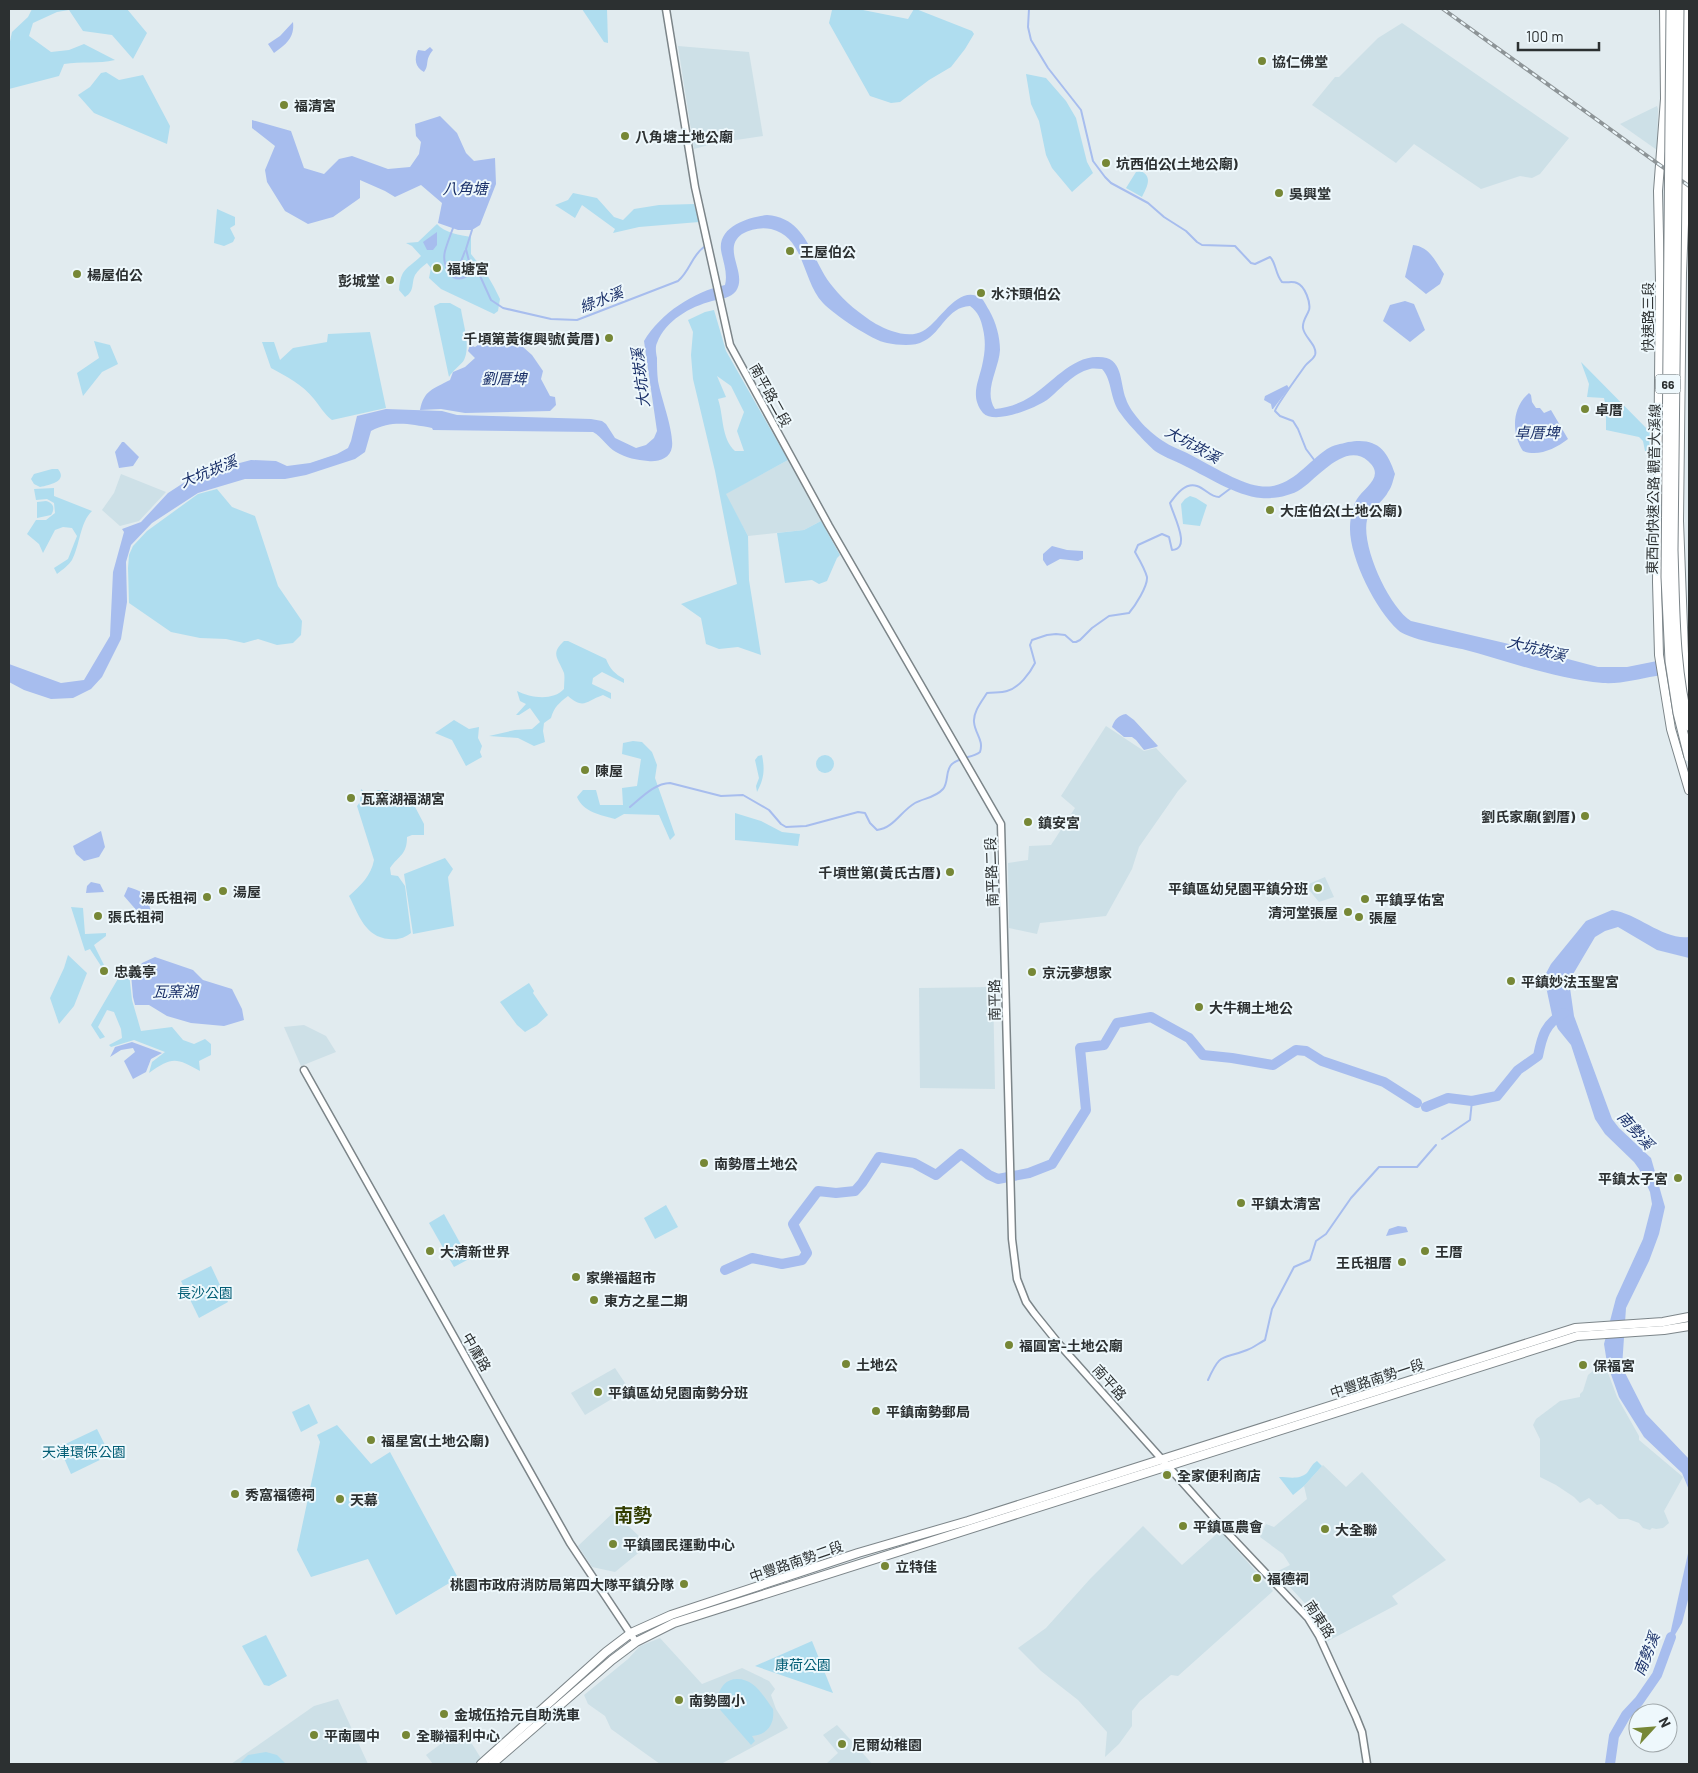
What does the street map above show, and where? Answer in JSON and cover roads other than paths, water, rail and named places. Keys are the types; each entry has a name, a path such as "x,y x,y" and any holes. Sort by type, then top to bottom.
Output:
{"highway":[{"name":"東西向快速公路 觀音大溪線","path":"1671,9 1666,577 1670,661 1678,713 1689,757"},
{"name":"東西向快速公路 觀音大溪線","path":"1679,9 1673,550 1675,627 1680,679 1689,726"}],"main road":[{"name":"快速路三段","path":"1664,9 1665,99 1658,191 1660,281 1657,582 1659,655 1671,729 1689,790"},
{"name":"66","path":"1686,9 1686,175 1682,273 1679,521 1684,654 1689,692"},
{"path":"1601,1330 1629,1324 1662,1322 1689,1317"},
{"path":"1629,1324 1629,1332"},
{"path":"1601,1330 1629,1332 1689,1326"},
{"name":"中豐路南勢一段","path":"1162,1458 1575,1328 1601,1330"},
{"name":"中豐路南勢一段","path":"1170,1467 1577,1336 1601,1330"},
{"path":"1526,1343 1530,1352"},
{"name":"中豐路南勢二段","path":"482,1764 606,1652 631,1633 671,1615 848,1556 968,1521 1162,1458"},
{"name":"中豐路南勢二段","path":"492,1764 612,1660 636,1642 674,1623 1010,1515 1170,1467"}],"street":[{"name":"南平路二段","path":"666,9 695,187 730,345 829,526 1001,824 1005,933"},
{"name":"南平路","path":"1005,933 1012,1239 1017,1280 1026,1302 1059,1344 1170,1467"},
{"name":"中庸路","path":"304,1070 570,1543 636,1642"},
{"name":"南東路","path":"1170,1467 1224,1529 1308,1618 1319,1636 1356,1717 1362,1732 1367,1764"}],"water":[{"path":"293,22 291,37 274,53 268,44 280,36"},
{"path":"430,47 433,50 424,72 417,65 417,53 418,50 425,51"},
{"name":"八角塘","path":"440,116 457,133 466,153 474,161 495,158 496,184 480,225 472,230 458,230 438,223 442,203 421,185 395,197 360,180 360,198 333,217 308,224 285,211 267,182 265,170 275,146 252,128 252,120 291,131 304,168 324,174 339,159 352,156 388,169 410,167 419,154 421,142 416,136 415,124"},
{"path":"767,215 781,218 792,224 808,243 826,277 838,292 864,316 887,329 905,334 917,333 929,327 949,306 964,296 973,295 981,298 994,319 999,340 999,357 991,387 992,402 995,409 1004,408 1026,399 1038,392 1070,366 1088,358 1097,357 1106,358 1116,365 1128,405 1151,432 1169,444 1232,477 1251,484 1270,486 1288,480 1332,446 1358,441 1373,443 1384,452 1395,474 1389,490 1371,512 1367,520 1368,545 1378,575 1386,590 1394,603 1411,621 1598,667 1627,667 1657,661 1689,658 1689,673 1660,675 1617,683 1585,681 1549,674 1403,633 1390,621 1373,597 1359,568 1351,539 1350,524 1354,505 1374,477 1375,472 1368,461 1359,456 1341,458 1301,489 1287,495 1261,498 1241,493 1155,451 1132,428 1117,408 1108,379 1102,369 1090,369 1078,374 1047,400 1034,407 1005,416 989,416 983,413 979,407 976,396 985,343 981,322 973,308 970,306 962,307 950,315 936,332 920,343 901,345 881,341 835,314 823,303 816,294 797,250 791,241 782,234 764,228 745,232 736,240 734,254 739,284 736,291 725,298 687,311 666,328 657,343 658,381 672,440 671,451 663,459 648,461 624,456 613,450 593,432 433,430 432,428 415,425 386,425 371,431 365,452 355,459 306,475 285,479 245,479 198,493 152,523 131,545 126,562 127,602 121,639 102,677 91,689 73,698 51,699 24,690 9,682 9,664 61,683 84,680 110,636 113,572 124,532 122,529 141,522 168,493 188,480 217,469 251,460 276,461 287,466 310,463 337,454 348,448 357,416 386,409 442,411 457,415 591,419 602,421 615,438 636,448 646,445 654,438 657,431 644,341 659,321 679,305 701,293 725,285 726,272 721,250 721,242 724,235 736,224"},
{"path":"437,232 437,245 433,250 427,250 423,242"},
{"path":"1413,245 1419,246 1428,252 1444,274 1440,284 1426,294 1405,277"},
{"path":"1405,301 1414,304 1425,330 1410,342 1383,321 1390,305"},
{"name":"劉厝埤","path":"483,337 495,341 502,338 514,339 532,355 543,371 541,379 550,396 555,397 556,405 550,411 465,413 441,409 420,410 424,398 430,391 450,380 453,372 465,367 475,358 468,351 470,345 475,347 478,345 476,339"},
{"path":"1287,385 1289,388 1272,409 1271,404 1264,400 1265,396"},
{"name":"卓厝埤","path":"1529,393 1536,408 1540,408 1544,413 1551,410 1568,439 1552,449 1529,453 1523,451 1519,444 1515,428 1516,413 1519,405"},
{"path":"122,442 139,457 133,466 119,468 115,452"},
{"path":"1052,546 1067,550 1083,551 1083,559 1078,561 1060,559 1047,566 1043,560 1043,554"},
{"path":"1126,714 1158,746 1144,750 1132,737 1124,737 1112,727 1117,718"},
{"path":"101,831 105,847 99,857 84,861 76,854 73,846"},
{"path":"91,882 100,884 104,892 86,893 87,886"},
{"path":"128,887 143,893 152,915 144,919 124,896"},
{"path":"1612,910 1632,916 1670,935 1689,937 1689,958 1657,950 1618,927 1605,931 1595,937 1569,981 1574,1016 1612,1119 1651,1158 1665,1207 1659,1234 1649,1261 1626,1308 1622,1367 1646,1414 1689,1459 1689,1490 1682,1473 1644,1437 1619,1397 1607,1363 1604,1344 1616,1298 1643,1239 1652,1204 1650,1192 1639,1169 1605,1134 1595,1119 1571,1045 1558,1029 1552,1015 1544,977 1551,964 1586,921"},
{"name":"瓦窯湖","path":"155,957 193,970 203,980 232,989 242,1009 244,1020 224,1026 191,1023 167,1016 149,1005 135,1005 131,974 137,971 142,963"},
{"path":"132,1042 162,1053 151,1059 146,1072 133,1079 124,1061 135,1052 133,1048 121,1050 110,1057 115,1047"},
{"path":"1398,1226 1406,1227 1408,1232 1386,1236 1389,1229"},
{"path":"1689,1549 1689,1596 1682,1623 1667,1648"}],"waterway":[{"path":"1029,9 1028,27 1031,40 1048,68 1081,110 1093,161 1105,177 1111,183 1148,203 1202,245 1235,246 1251,263 1255,264 1270,257 1282,282 1297,283 1305,291 1309,310 1303,323 1303,328 1315,348 1315,355 1298,375 1275,411 1280,416 1293,421 1306,449 1315,461"},
{"name":"綠水溪","path":"453,228 444,256 448,271 455,278 468,276 475,271"},
{"name":"綠水溪","path":"472,230 466,249 469,261 481,278 491,300 503,308 551,319 577,320 678,281 704,247"},
{"name":"綠水溪","path":"455,277 465,251"},
{"path":"630,807 654,788 670,783 721,796 743,795 769,810 786,827 806,826 858,812 865,813 870,823 877,830 883,829 893,823 910,806 940,792 945,786 948,769 952,764 980,752 981,744 974,722 976,711 987,693 1011,689 1027,675 1035,663 1030,645 1032,640 1056,634 1065,635 1073,642 1076,642 1109,616 1129,613 1141,596 1147,581 1145,571 1135,552 1138,545 1162,534 1169,537 1172,550 1178,548 1181,544 1180,531 1170,503 1178,493 1193,485 1200,487 1213,496 1219,497 1231,488"},
{"path":"1426,1107 1448,1098 1472,1101 1497,1096 1518,1070 1538,1056 1541,1042 1548,1026 1564,1013"},
{"path":"725,1270 752,1258 782,1264 802,1260 807,1253 793,1224 818,1191 836,1193 855,1191 879,1157 914,1163 936,1175 961,1154 989,1175 998,1179 1029,1173 1052,1164 1086,1110 1080,1048 1104,1045 1117,1023 1151,1017 1189,1038 1203,1055 1273,1065 1296,1050 1306,1051 1322,1061 1384,1082 1417,1103"},
{"path":"1442,1139 1470,1120 1472,1101"},
{"path":"1208,1380 1219,1360 1249,1349 1265,1340 1272,1309 1294,1267 1310,1260 1316,1241 1326,1234 1351,1198 1379,1167 1417,1167 1436,1145"},
{"name":"南勢溪","path":"1610,1764 1614,1736 1626,1715 1639,1701 1657,1675 1671,1637"}],"railway":[{"path":"1443,9 1689,186"}],"place":[{"name":"協仁佛堂","path":"1262,61"},
{"name":"福清宮","path":"284,105"},
{"name":"八角塘土地公廟","path":"625,136"},
{"name":"坑西伯公(土地公廟)","path":"1106,163"},
{"name":"吳興堂","path":"1279,193"},
{"name":"王屋伯公","path":"790,251"},
{"name":"福塘宮","path":"437,268"},
{"name":"楊屋伯公","path":"77,274"},
{"name":"彭城堂","path":"390,280"},
{"name":"水汴頭伯公","path":"981,293"},
{"name":"千頃第黃復興號(黃厝)","path":"609,338"},
{"name":"卓厝","path":"1585,409"},
{"name":"大庄伯公(土地公廟)","path":"1270,510"},
{"name":"陳屋","path":"585,770"},
{"name":"瓦窯湖福湖宮","path":"351,798"},
{"name":"劉氏家廟(劉厝)","path":"1585,816"},
{"name":"鎮安宮","path":"1028,822"},
{"name":"千頃世第(黃氏古厝)","path":"950,872"},
{"name":"平鎮區幼兒園平鎮分班","path":"1318,888"},
{"name":"湯屋","path":"223,891"},
{"name":"湯氏祖祠","path":"207,897"},
{"name":"平鎮孚佑宮","path":"1365,899"},
{"name":"清河堂張屋","path":"1348,912"},
{"name":"張氏祖祠","path":"98,916"},
{"name":"張屋","path":"1359,917"},
{"name":"忠義亭","path":"104,971"},
{"name":"京沅夢想家","path":"1032,972"},
{"name":"平鎮妙法玉聖宮","path":"1511,981"},
{"name":"大牛稠土地公","path":"1199,1007"},
{"name":"南勢厝土地公","path":"704,1163"},
{"name":"平鎮太子宮","path":"1678,1178"},
{"name":"平鎮太清宮","path":"1241,1203"},
{"name":"大清新世界","path":"430,1251"},
{"name":"王厝","path":"1425,1251"},
{"name":"王氏祖厝","path":"1402,1262"},
{"name":"家樂福超市","path":"576,1277"},
{"name":"東方之星二期","path":"594,1300"},
{"name":"福圓宮-土地公廟","path":"1009,1345"},
{"name":"土地公","path":"846,1364"},
{"name":"保福宮","path":"1583,1365"},
{"name":"平鎮區幼兒園南勢分班","path":"598,1392"},
{"name":"平鎮南勢郵局","path":"876,1411"},
{"name":"福星宮(土地公廟)","path":"371,1440"},
{"name":"全家便利商店","path":"1167,1475"},
{"name":"秀窩福德祠","path":"235,1494"},
{"name":"天幕","path":"340,1499"},
{"name":"平鎮區農會","path":"1183,1526"},
{"name":"大全聯","path":"1325,1529"},
{"name":"平鎮國民運動中心","path":"613,1544"},
{"name":"立特佳","path":"885,1566"},
{"name":"福德祠","path":"1257,1578"},
{"name":"桃園市政府消防局第四大隊平鎮分隊","path":"684,1584"},
{"name":"南勢國小","path":"679,1700"},
{"name":"金城伍拾元自助洗車","path":"444,1714"},
{"name":"平南國中","path":"314,1735"},
{"name":"全聯福利中心","path":"406,1735"},
{"name":"尼爾幼稚園","path":"842,1744"}],"district":[{"name":"南勢","path":"633,1514"}],"water label":[{"name":"大坑崁溪","path":"640,378"},
{"name":"大坑崁溪","path":"1193,444"},
{"name":"大坑崁溪","path":"208,471"},
{"name":"大坑崁溪","path":"1537,648"}],"park label":[{"name":"長沙公園","path":"205,1292"},
{"name":"天津環保公園","path":"84,1451"},
{"name":"康荷公園","path":"803,1664"}]}
